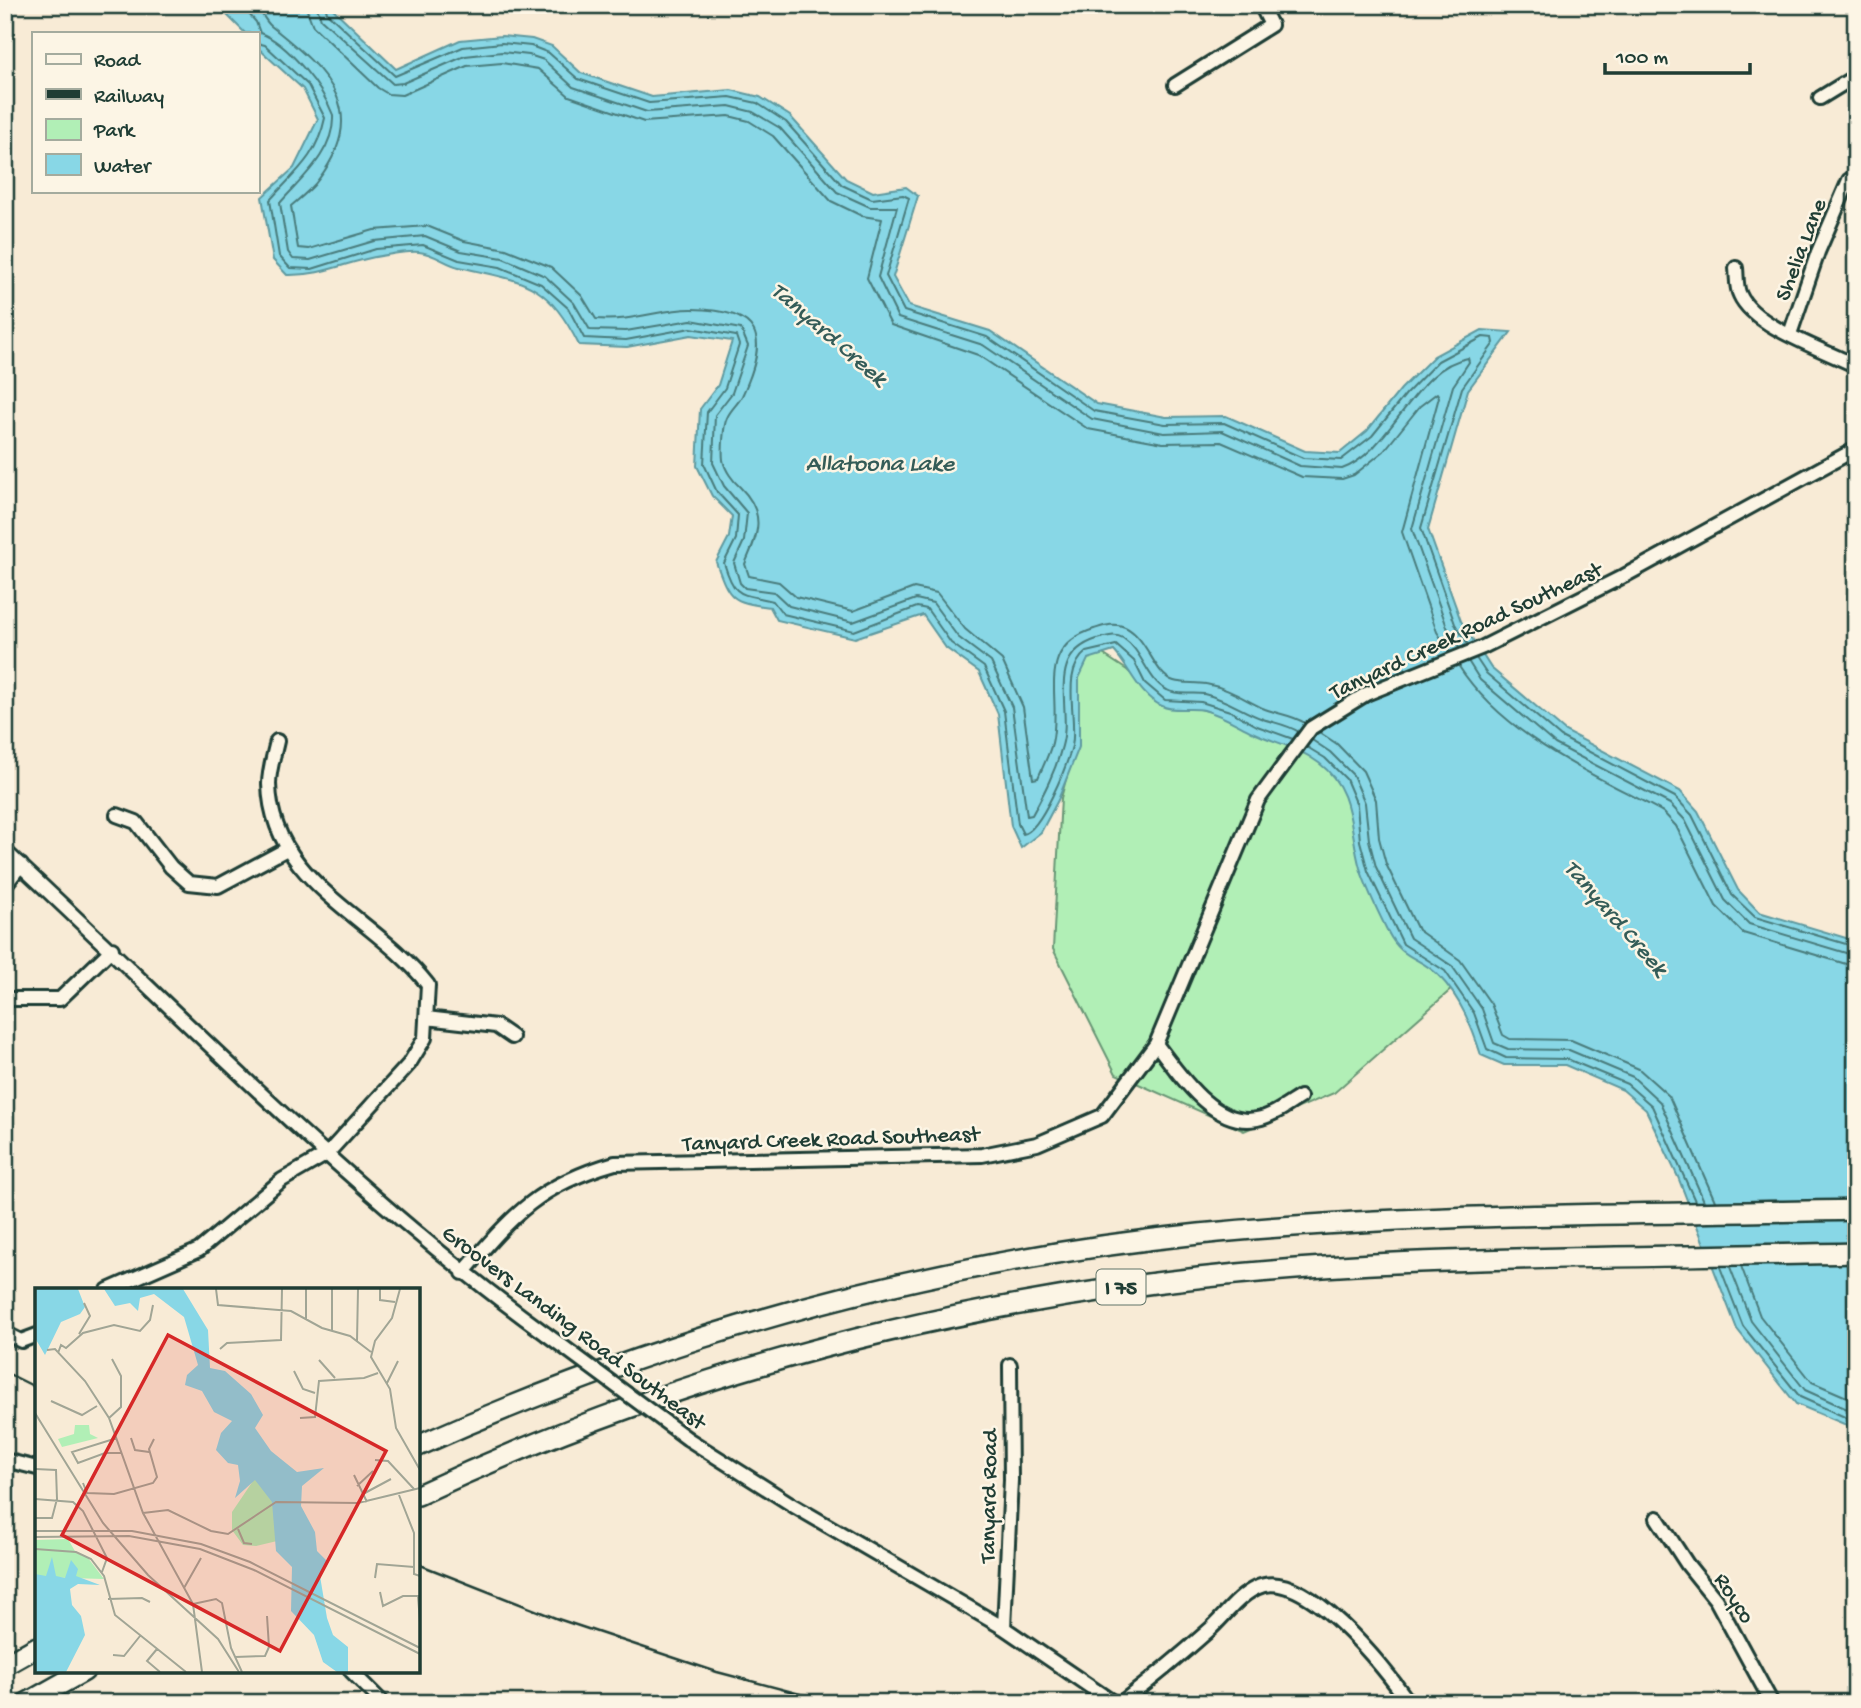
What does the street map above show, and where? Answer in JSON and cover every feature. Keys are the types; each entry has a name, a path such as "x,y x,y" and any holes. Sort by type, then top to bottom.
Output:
{"highway":[{"name":"I 75","path":"420,1445 607,1369 730,1328 878,1289 1043,1255 1158,1239 1300,1225 1856,1210"},
{"name":"I 75","path":"420,1493 592,1421 744,1370 888,1332 1050,1298 1215,1277 1354,1265 1856,1254"},
{"path":"5,1665 35,1648"},
{"path":"27,1703 80,1673"}],"street":[{"path":"1175,85 1271,25 1261,5"},
{"path":"1820,99 1856,76"},
{"name":"Shelia Lane","path":"1790,334 1818,252 1849,180"},
{"path":"1736,268 1739,293 1747,308 1762,321 1856,366"},
{"name":"Tanyard Creek Road Southeast","path":"463,1273 513,1216 545,1190 577,1174 615,1163 982,1155 1037,1144 1102,1116 1156,1044 1258,800 1311,729 1366,694 1483,647 1624,576 1856,449"},
{"path":"113,1288 199,1250 282,1180 327,1154 409,1064 425,1038 428,985 414,966 317,887 287,849 274,824 269,782 277,741"},
{"path":"117,815 136,822 171,867 189,883 218,886 287,849"},
{"name":"Groovers Landing Road Southeast","path":"5,850 327,1154 463,1273 688,1439 772,1493 1004,1629 1114,1703"},
{"path":"5,885 21,865"},
{"path":"5,999 60,999 112,949"},
{"path":"426,1018 496,1026 512,1037"},
{"path":"1156,1044 1191,1088 1218,1110 1240,1119 1255,1120 1271,1115 1300,1097"},
{"path":"5,1333 21,1341 35,1336"},
{"name":"Tanyard Road","path":"1004,1629 1011,1480 1010,1365"},
{"path":"5,1460 35,1468"},
{"name":"Royco","path":"1657,1518 1687,1564 1716,1600 1772,1703"},
{"path":"1121,1703 1176,1660 1257,1587 1279,1583 1305,1592 1389,1673 1409,1703"},
{"path":"353,1673 383,1703"}],"green space":[{"path":"1089,645 1127,670 1157,698 1275,728 1339,763 1454,987 1334,1093 1244,1131 1116,1074 1053,949 1061,798 1075,746 1071,678"}],"water":[{"name":"Allatoona Lake","path":"217,5 329,5 396,69 460,40 502,36 532,39 552,46 581,73 652,97 731,90 760,97 790,116 846,179 873,192 906,187 918,196 893,277 909,306 990,331 1097,404 1166,417 1226,416 1305,451 1340,453 1367,431 1401,389 1434,356 1482,330 1511,332 1468,390 1428,529 1461,621 1491,668 1565,731 1680,791 1698,811 1738,890 1759,912 1856,941 1856,1429 1796,1404 1737,1329 1678,1177 1646,1110 1623,1090 1565,1065 1504,1065 1481,1055 1465,1013 1453,993 1432,970 1400,948 1388,932 1360,868 1345,798 1331,774 1319,763 1294,748 1261,736 1211,712 1162,706 1147,696 1114,651 1088,659 1079,678 1079,747 1058,800 1041,832 1021,848 1011,826 998,714 979,672 946,648 923,615 855,638 777,620 770,607 739,600 724,584 716,562 729,537 732,516 712,496 697,466 700,409 718,385 732,341 691,335 627,347 579,345 555,308 531,287 501,276 454,266 419,252 369,258 324,271 287,275 273,260 262,197 294,168 318,119 303,89 259,49 259,32 244,32"}],"railway":[{"path":"5,1372 35,1387"},
{"path":"420,1565 558,1619 717,1672 834,1703"}],"water label":[{"name":"Tanyard Creek","path":"830,333"},
{"name":"Tanyard Creek","path":"1617,917"}]}
